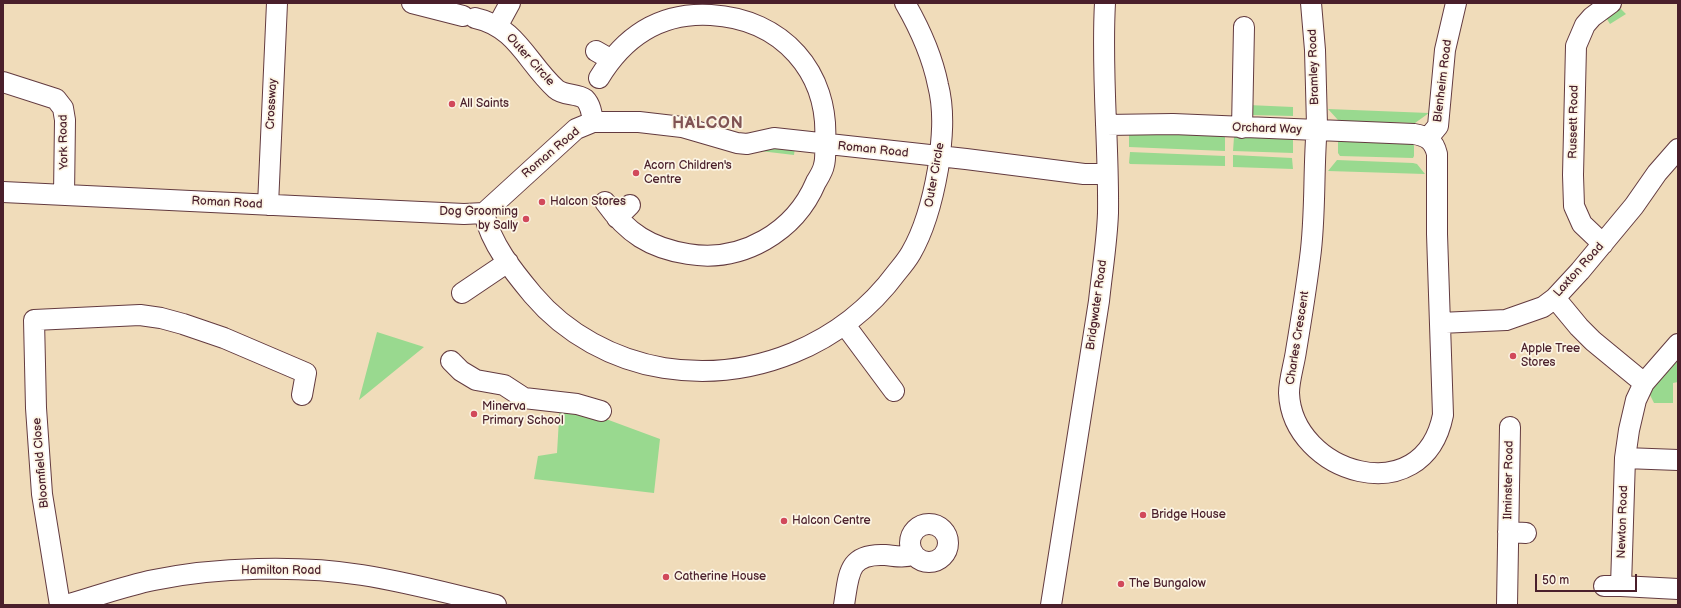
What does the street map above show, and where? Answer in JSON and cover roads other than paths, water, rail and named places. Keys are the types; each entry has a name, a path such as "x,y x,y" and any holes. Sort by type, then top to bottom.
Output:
{"street":[{"name":"Crossway","path":"268,205 277,3"},
{"name":"Outer Circle","path":"412,3 498,25 508,34 557,90 592,89"},
{"name":"Outer Circle","path":"498,25 510,3"},
{"name":"Outer Circle","path":"484,213 488,229 508,262 544,309 574,332 607,351 645,364 686,371 724,370 758,365 799,351 845,325 884,290 911,254 922,233 928,214 940,156 942,118 939,86 928,47 905,3"},
{"name":"Bridgwater Road","path":"1051,605 1099,301 1108,215 1104,57 1105,3"},
{"name":"Bramley Road","path":"1311,3 1315,50 1316,131"},
{"name":"Blenheim Road","path":"1436,177 1437,154 1435,145 1428,138 1438,126 1445,50 1456,3"},
{"name":"Russett Road","path":"1603,244 1582,224 1574,206 1573,175 1576,46 1584,25 1611,3"},
{"path":"593,122 589,104 592,89 603,55 639,33 673,18 696,14 725,16 749,22 766,29 787,44 807,67 818,88 826,124 824,165 806,203 793,219 773,235 753,247 735,253 698,256 657,246 642,239 624,212 605,202"},
{"path":"1242,128 1244,27"},
{"name":"York Road","path":"3,82 56,99 63,108 65,120 64,195"},
{"name":"Roman Road","path":"3,192 464,214 484,213 576,129 593,122 639,122 682,127 737,143 747,144 774,138 940,156 1084,174 1107,174"},
{"name":"Orchard Way","path":"1106,125 1173,124 1414,134 1428,138"},
{"name":"Charles Crescent","path":"1316,131 1310,254 1289,393 1294,417 1301,432 1314,446 1340,464 1368,474 1382,474 1397,471 1418,460 1435,440 1443,414 1436,177"},
{"name":"Laxton Road","path":"1440,323 1506,320 1543,307 1555,298 1580,271 1603,244 1657,173 1678,149"},
{"path":"462,293 508,262"},
{"path":"1555,298 1593,342 1644,383"},
{"name":"Bloomfield Close","path":"60,605 42,494 36,408 34,313 140,315 161,318 183,324 308,365 302,395"},
{"path":"845,325 894,391"},
{"name":"Newton Road","path":"1678,344 1644,383 1636,400 1630,422 1625,458 1613,586 1678,589"},
{"path":"451,361 461,371 476,380 504,385 524,398 577,404 601,411"},
{"name":"Ilminster Road","path":"1507,605 1517,532 1510,427"},
{"path":"1625,458 1678,460"},
{"path":"844,605 849,576 853,564 867,556 884,555 903,558 913,555"},
{"name":"Hamilton Road","path":"66,605 152,580 186,574 280,569 328,571 362,575 496,605"}],"place":[{"name":"All Saints","path":"452,104"},
{"name":"Acorn Children's Centre","path":"636,173"},
{"name":"Halcon Stores","path":"542,202"},
{"name":"Dog Grooming by Sally","path":"526,219"},
{"name":"Apple Tree Stores","path":"1513,356"},
{"name":"Minerva Primary School","path":"474,414"},
{"name":"Bridge House","path":"1143,515"},
{"name":"Halcon Centre","path":"784,521"},
{"name":"Catherine House","path":"666,577"},
{"name":"The Bungalow","path":"1121,584"}],"district":[{"name":"HALCON","path":"708,124"}]}
